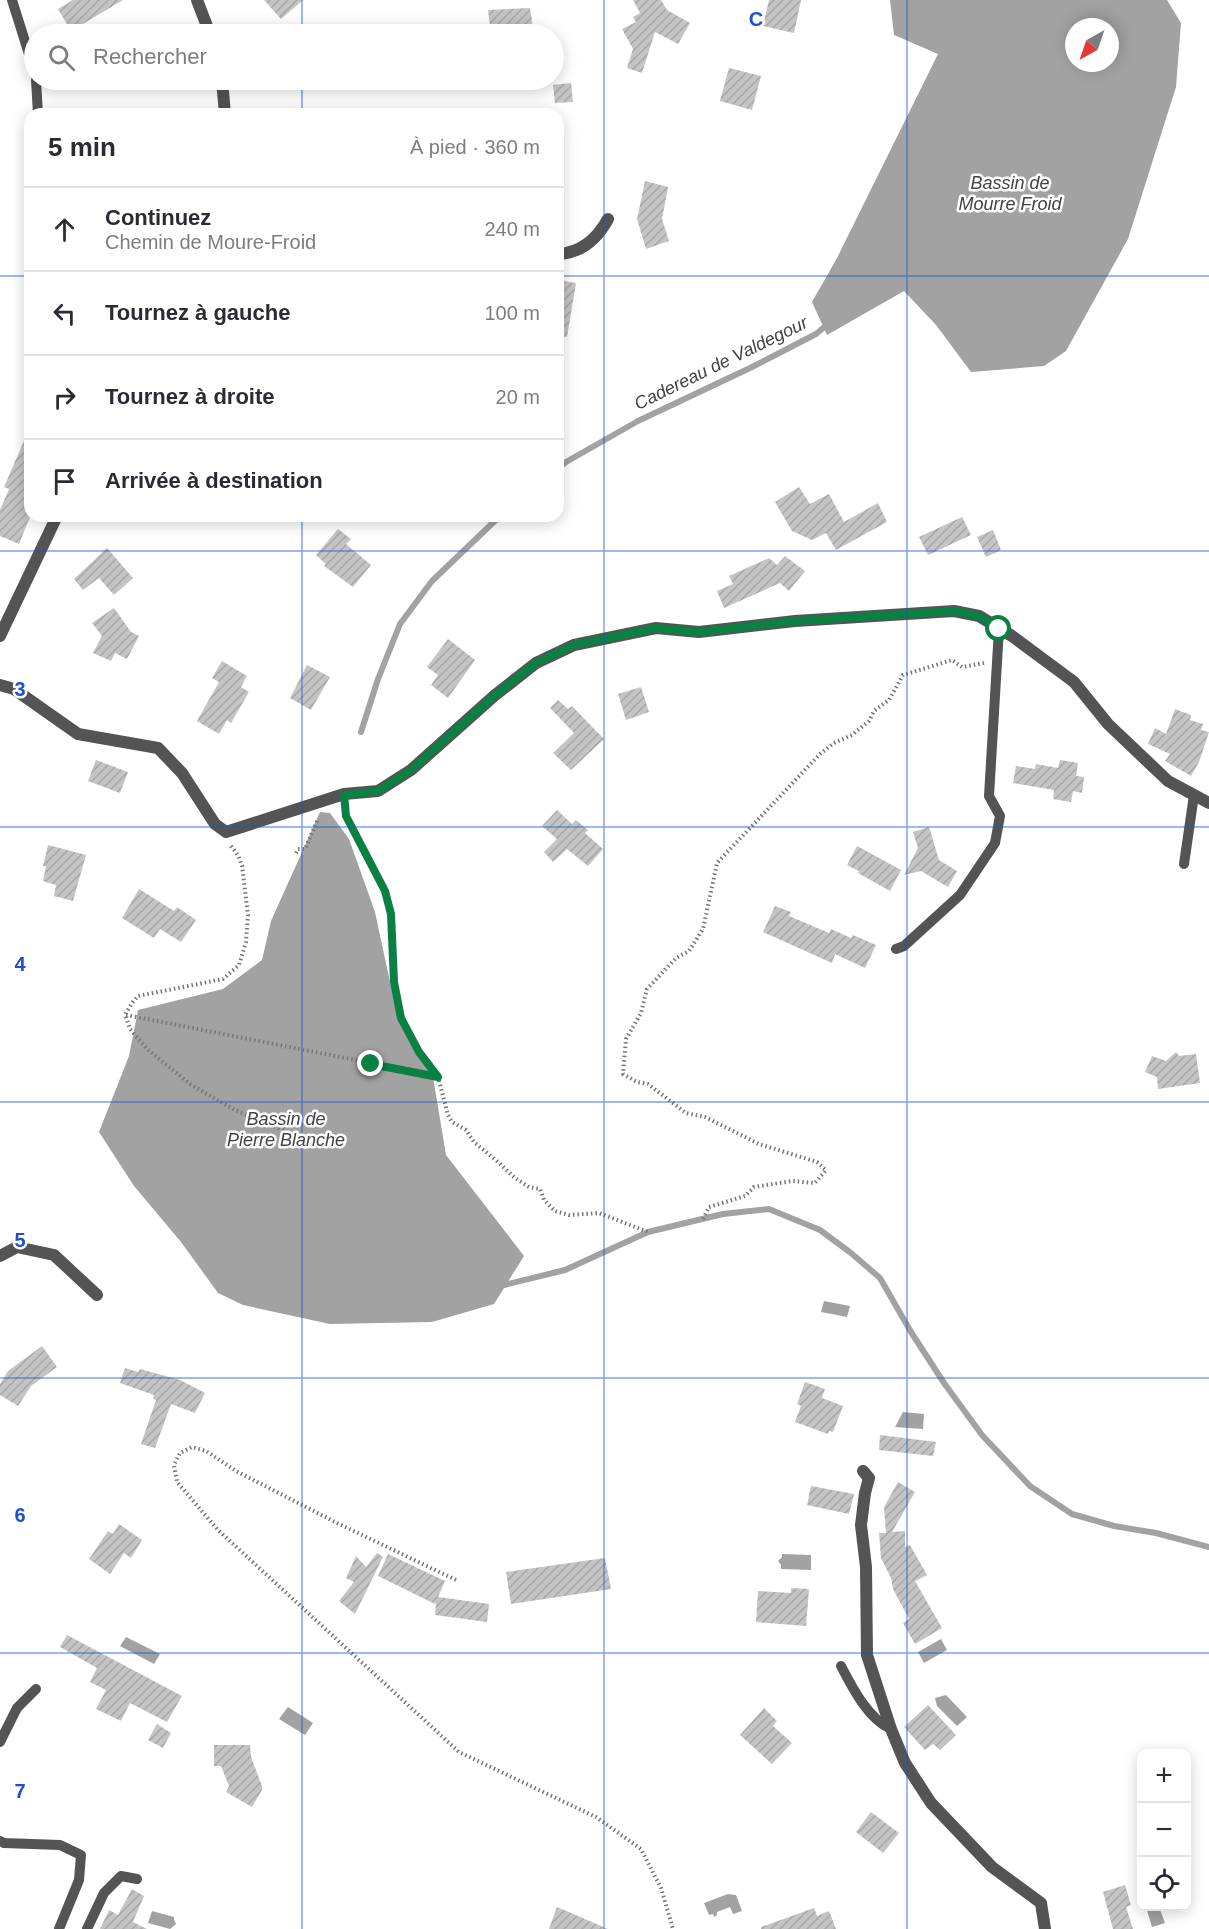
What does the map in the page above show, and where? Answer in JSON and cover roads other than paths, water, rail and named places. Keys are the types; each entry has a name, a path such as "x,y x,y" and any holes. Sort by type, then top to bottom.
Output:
{"street":[{"path":"197,0 206,24"},
{"path":"223,90 224,108"},
{"path":"564,252 585,247 600,233 608,219"},
{"path":"0,636 54,522"},
{"path":"0,685 14,689 78,734 158,748 182,773 215,824 226,832 327,799 378,791 411,770 494,696 536,663 574,645 656,628 699,632 795,621 954,611 979,616 1012,636 1074,682 1108,724 1168,781 1209,803"},
{"path":"0,1256 18,1247 54,1255 97,1295"},
{"path":"863,1471 869,1478 861,1525 866,1567 867,1655 891,1730 905,1764 931,1803 992,1867 1041,1903 1045,1929"}],"lane":[{"path":"12,0 24,38"},
{"path":"37,90 38,108"},
{"path":"896,949 904,946 960,895 995,843 1000,816 989,796 999,629"},
{"path":"1184,864 1194,795"},
{"path":"841,1666 856,1694 882,1725 891,1730"},
{"path":"0,1742 17,1708 36,1689"},
{"path":"0,1841 60,1845 81,1855 79,1880 59,1929"},
{"path":"87,1929 104,1893 122,1876 137,1879"}],"water":[{"name":"Bassin de Mourre Froid","path":"890,0 1167,0 1181,23 1176,87 1128,239 1066,351 1044,366 971,372 936,325 904,291 827,335 812,302 837,258 938,54 894,35"},
{"name":"Bassin de Pierre Blanche","path":"320,812 330,813 349,839 375,912 398,1019 431,1065 446,1155 524,1256 494,1304 432,1322 330,1324 243,1305 218,1293 181,1242 134,1186 99,1132 129,1056 138,1010 223,989 262,960 271,921"},
{"path":"824,1301 850,1306 847,1317 821,1312"},
{"path":"903,1412 924,1414 923,1429 895,1427"},
{"path":"782,1554 811,1555 811,1570 781,1569 778,1561"},
{"path":"126,1637 160,1654 154,1664 120,1646"},
{"path":"941,1639 947,1650 924,1663 918,1652"},
{"path":"946,1695 967,1717 957,1726 937,1706 935,1698"},
{"path":"288,1707 313,1723 305,1735 279,1719"},
{"path":"728,1894 736,1895 742,1911 733,1914 730,1907 717,1912 714,1917 713,1914 709,1915 704,1903"},
{"path":"152,1911 174,1917 176,1924 170,1929 148,1923"},
{"path":"1147,1911 1160,1911 1165,1923 1152,1927"}],"waterway":[{"name":"Cadereau de Valdegour","path":"564,464 638,421 816,334 829,323"},
{"name":"Cadereau de Valdegour","path":"361,732 378,679 400,624 432,581 494,522"},
{"name":"Cadereau de Valdegour","path":"500,1284 504,1285 565,1270 648,1232 723,1214 769,1209 820,1230 880,1278 944,1383 982,1435 1030,1486 1072,1514 1114,1526 1156,1533 1209,1547"}]}
